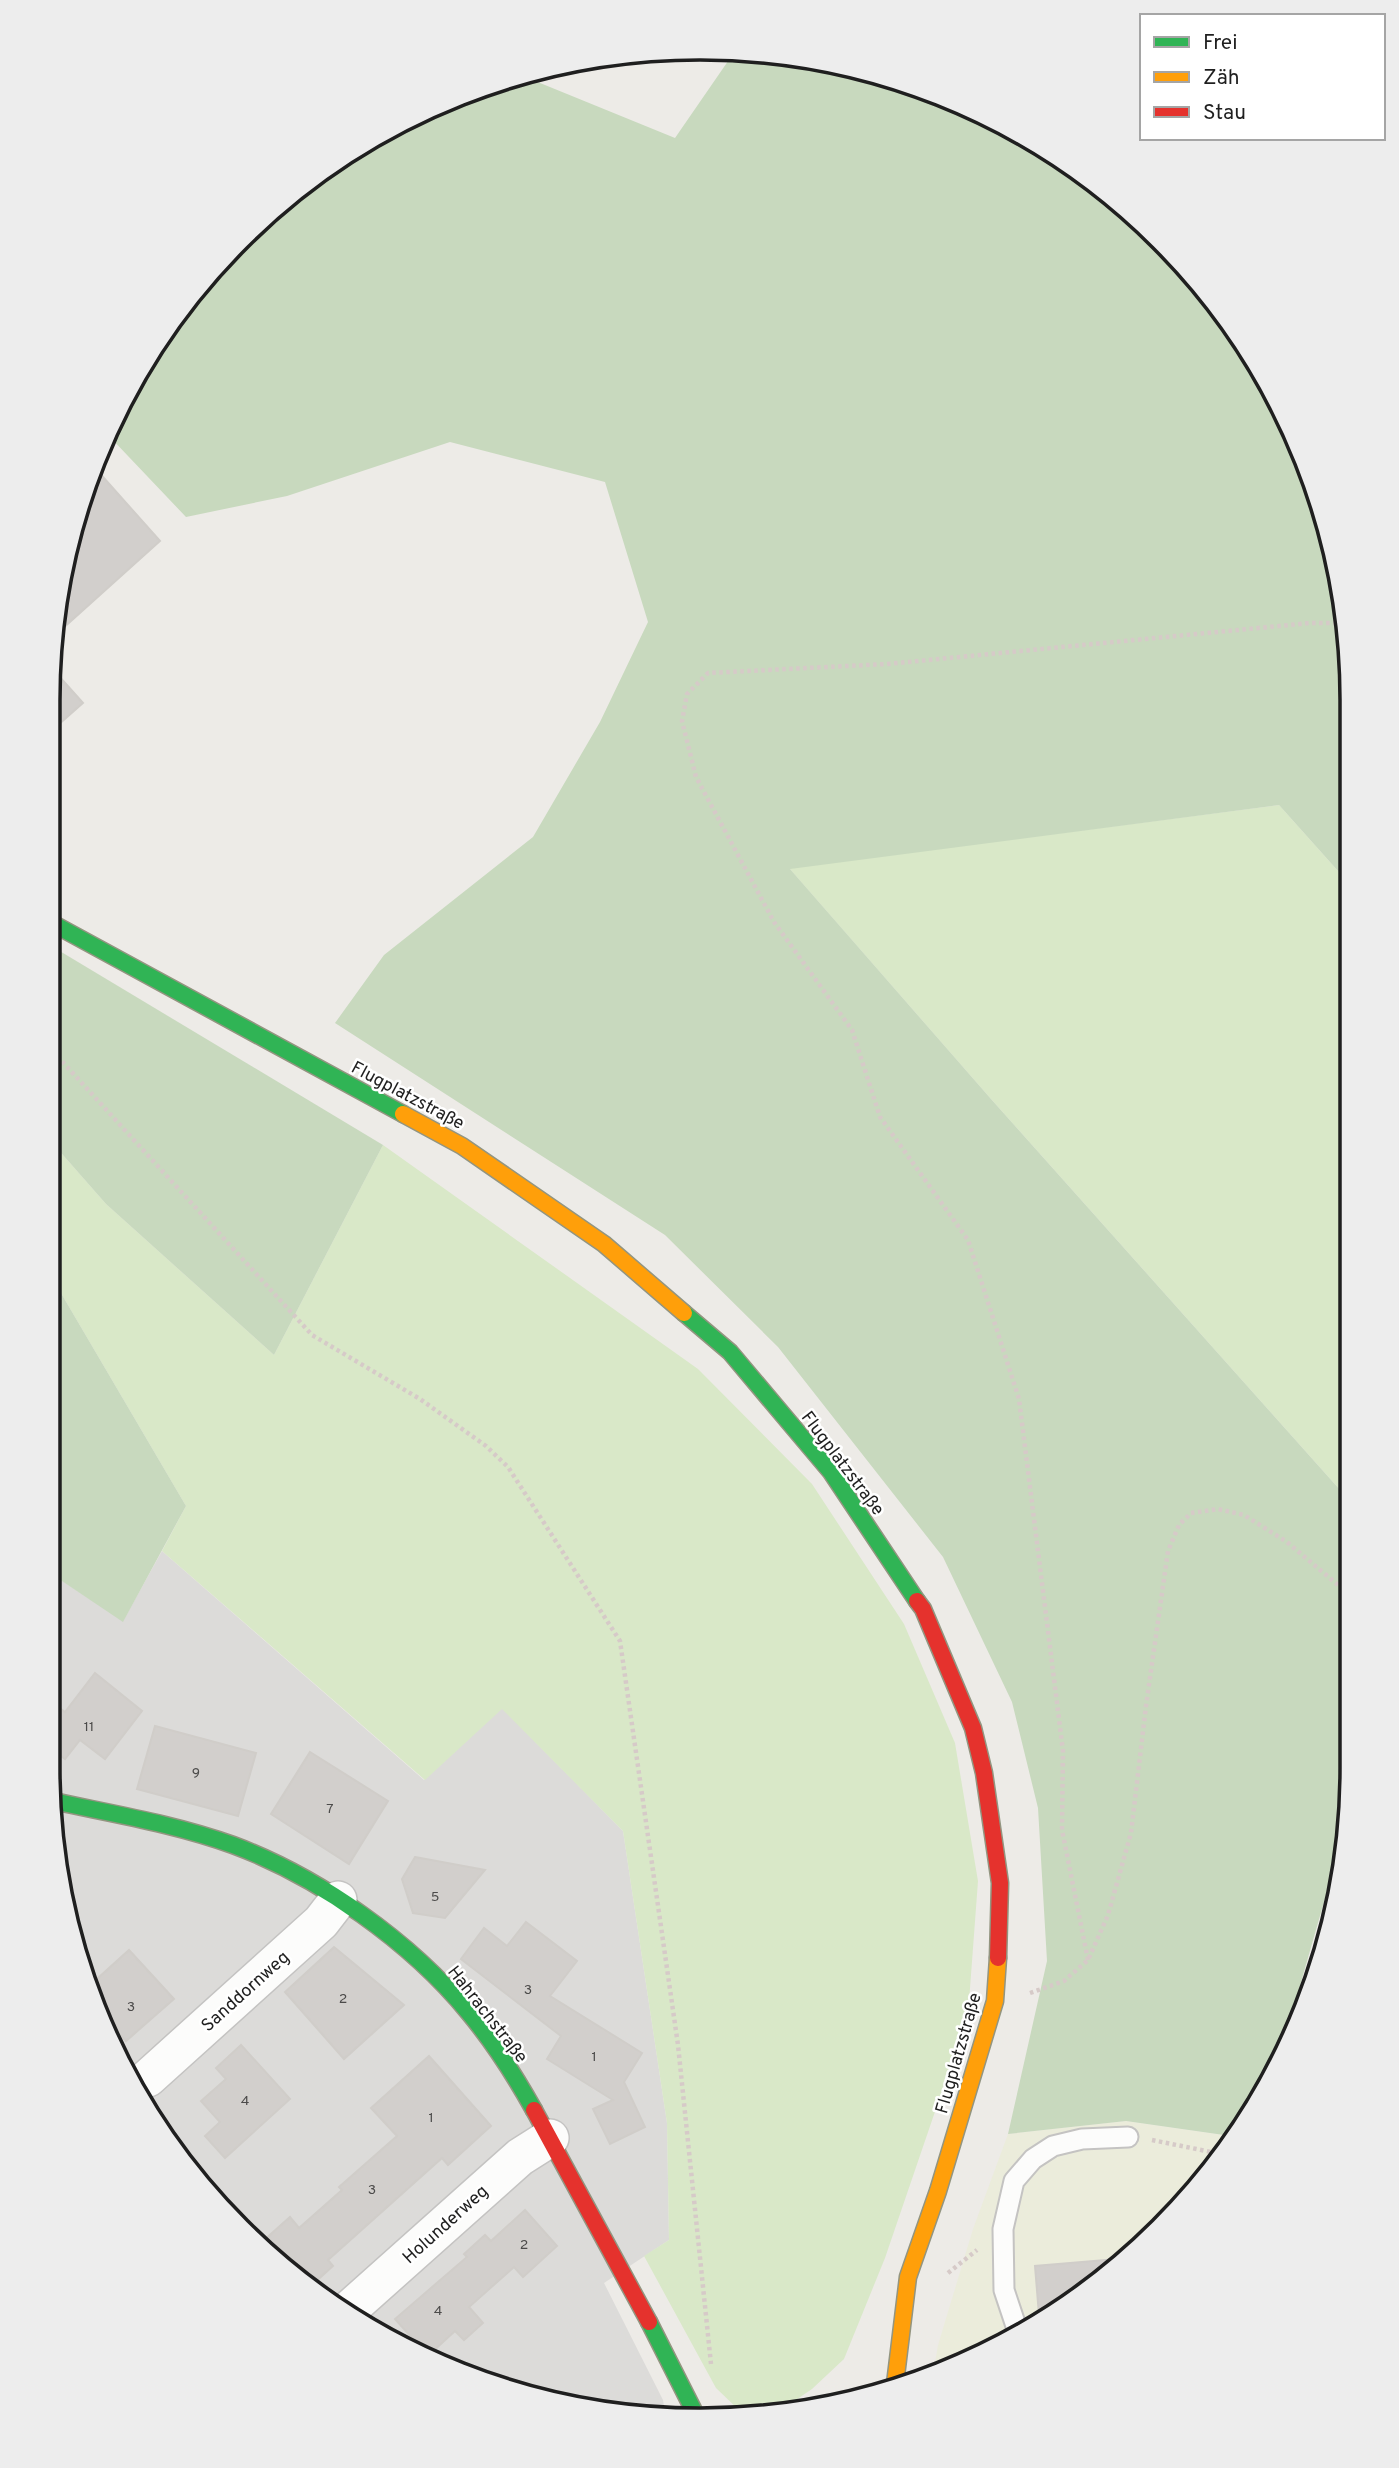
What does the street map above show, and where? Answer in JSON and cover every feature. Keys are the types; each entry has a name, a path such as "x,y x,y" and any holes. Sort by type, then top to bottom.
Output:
{"street":[{"name":"Flugplatzstraße","path":"60,928 462,1146 604,1244 730,1352 831,1472 923,1609 973,1728 985,1773 1000,1883 1000,1934 995,2001 938,2191 908,2277 896,2378"},
{"name":"Hahrachstraße","path":"61,1803 156,1824 244,1850 300,1877 338,1900 409,1953 451,1992 495,2047 550,2138 652,2325 692,2408"},
{"name":"Sanddornweg","path":"148,2078 321,1922 338,1900"},
{"name":"Holunderweg","path":"353,2306 520,2157 550,2138"}],"lane":[{"path":"1016,2325 1004,2290 1003,2229 1014,2180 1033,2159 1053,2146 1082,2139 1128,2137"}],"path":[{"path":"1088,1960 1062,1830 1063,1751 1018,1399 968,1240 880,1117 852,1030 774,922 696,777 682,721 687,694 708,673 887,664 1310,623 1335,623"},
{"path":"60,1059 312,1335 420,1399 486,1446 508,1467 620,1641 678,2045 713,2375"},
{"path":"995,2001 1030,1993 1064,1980 1088,1960 1108,1915 1130,1833 1168,1551 1178,1525 1191,1513 1218,1509 1244,1514 1287,1542 1340,1587"},
{"path":"1128,2137 1211,2152"},
{"path":"904,2308 1003,2229"}],"shaded area":[{"path":"162,1551 424,1780 502,1708 623,1831 667,2123 669,2240 604,2283 664,2407 616,2403 534,2387 455,2360 379,2323 310,2276 247,2221 218,2190 167,2124 126,2052 93,1974 72,1893 61,1810 60,1580 123,1621"}],"green space":[{"path":"728,61 783,65 865,81 944,108 1020,145 1055,167 1121,218 1181,278 1207,310 1232,344 1273,416 1306,494 1318,534 1334,616 1338,658 1340,873 1279,805 790,869 1340,1490 1340,1768 1334,1852 1328,1889 1291,2013 1254,2088 1224,2135 1126,2121 1008,2134 1047,1961 1038,1808 1012,1702 943,1557 778,1347 665,1235 335,1023 384,955 533,837 600,722 648,622 605,482 450,442 287,496 186,517 114,442 145,379 167,344 218,278 278,218 344,167 380,145 455,108 535,81 675,138"},
{"path":"1279,805 1340,873 1340,1490 991,1099 789,868"},
{"path":"60,951 383,1145 274,1355 106,1204 60,1152"},
{"path":"383,1145 698,1369 812,1484 904,1624 955,1743 978,1881 968,2015 885,2258 844,2359 812,2389 794,2401 736,2407 716,2388 644,2256 669,2240 667,2123 623,1831 502,1709 425,1780 162,1551 186,1506 60,1291 60,1152 106,1204 274,1355"},
{"path":"60,1291 186,1506 123,1622 60,1580"},
{"path":"1126,2121 1224,2135 1181,2190 1152,2221 1089,2276 1020,2323 935,2363 973,2229 1008,2134"}],"building":[{"path":"101,474 160,541 64,627 81,534"},
{"path":"61,678 83,703 60,723"},
{"path":"95,1673 142,1711 105,1759 80,1740 65,1759 60,1755 60,1708 65,1712"},
{"path":"155,1726 256,1753 238,1816 137,1789"},
{"path":"310,1752 388,1801 349,1864 271,1814"},
{"path":"415,1857 485,1870 445,1918 413,1913 402,1879"},
{"path":"526,1922 577,1961 550,1996 642,2053 624,2082 645,2127 610,2144 593,2109 613,2100 547,2059 561,2036 461,1959 484,1928 507,1946"},
{"path":"334,1947 404,2005 344,2059 285,1992"},
{"path":"129,1950 174,1999 126,2041 116,2030 95,1980"},
{"path":"241,2045 290,2099 225,2158 205,2136 220,2122 201,2101 226,2079 216,2068"},
{"path":"429,2056 491,2126 448,2165 442,2158 328,2260 333,2266 317,2281 266,2239 290,2217 299,2228 342,2190 339,2187 397,2136 371,2108"},
{"path":"525,2210 557,2246 523,2277 514,2267 469,2307 483,2323 464,2340 455,2331 434,2350 415,2342 395,2319 467,2257 464,2254 485,2235 491,2241"},
{"path":"1109,2260 1039,2311 1035,2266"}],"traffic: fast":[{"path":"60,928 403,1114"},
{"path":"684,1313 730,1352 831,1472 917,1601"},
{"path":"61,1803 189,1831 233,1845 265,1858 330,1893 392,1937 446,1987 496,2048 534,2110"},
{"path":"649,2322 692,2408"}],"traffic: slow":[{"path":"403,1114 462,1146 604,1244 684,1313"},
{"path":"896,2378 908,2277 938,2191 995,2001 998,1958"}],"traffic: jam":[{"path":"917,1601 923,1609 973,1728 984,1773 1000,1883 998,1958"},
{"path":"534,2110 649,2322"}]}
